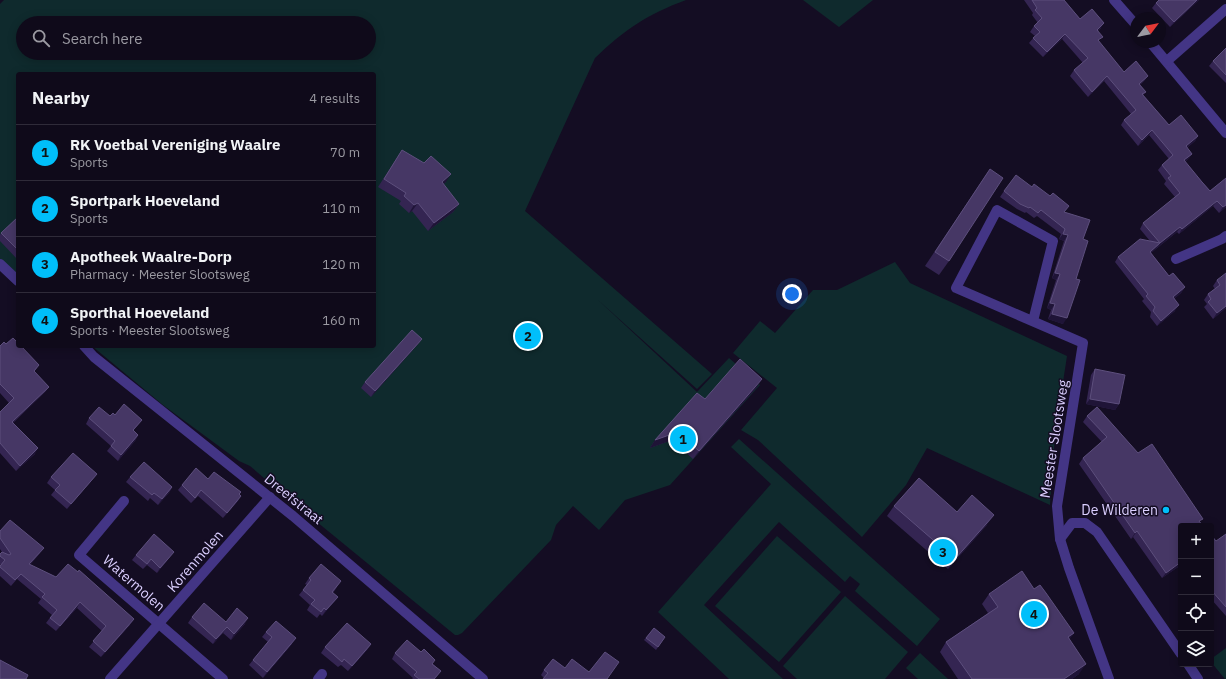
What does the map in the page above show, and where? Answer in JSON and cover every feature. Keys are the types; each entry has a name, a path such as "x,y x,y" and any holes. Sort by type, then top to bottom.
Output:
{"street":[{"path":"1114,0 1130,18"},
{"path":"1167,61 1226,10"},
{"path":"1155,48 1226,133"},
{"path":"997,210 1053,241 1033,321 956,288 997,210"},
{"path":"1176,260 1226,236"},
{"path":"0,264 16,279"},
{"name":"Meester Slootsweg","path":"1033,321 1083,343 1057,506 1060,539 1109,679"},
{"name":"Dreefstraat","path":"86,348 94,357 270,497 483,679"},
{"name":"Korenmolen","path":"110,679 270,497"},
{"name":"Watermolen","path":"124,501 78,554 223,679"},
{"path":"1060,539 1072,523 1085,523 1096,532 1178,650"},
{"path":"1190,667 1198,679"}],"green space":[{"path":"4,0 686,0 672,5 637,24 616,39 595,58 525,211 712,374 697,389 597,299 697,392 729,358 760,385 670,485 625,500 599,530 573,506 556,525 551,540 462,633 455,635 250,466 239,461 163,405 94,348 376,348 376,72 16,72 16,275 0,259 0,4"},
{"path":"803,0 873,0 839,27"},
{"path":"895,262 910,283 1067,356 1055,434 1050,505 927,448 906,485 862,537 758,440 741,430 777,388 733,353 760,321 775,333 813,290 837,290"},
{"path":"739,439 940,619 917,646 855,591 860,584 850,576 845,582 779,522 704,605 783,679 729,679 658,612 771,484 731,447"},
{"path":"777,536 841,592 779,662 715,606"},
{"path":"845,596 908,652 885,679 797,679 783,666"},
{"path":"1226,648 1226,679 1214,666 1214,657"},
{"path":"920,653 948,679 918,679 906,668"}],"building":[{"path":"1032,0 1064,0 1080,19 1092,9 1104,23 1097,30 1103,37 1098,40 1124,72 1136,61 1148,76 1139,84 1146,92 1142,94 1169,125 1181,115 1198,136 1186,146 1192,154 1184,160 1210,191 1226,178 1226,205 1223,207 1217,201 1182,229 1180,227 1160,243 1143,223 1180,193 1168,178 1171,176 1162,165 1173,155 1152,130 1142,140 1124,120 1136,110 1107,76 1092,92 1074,70 1088,58 1065,34 1047,52 1033,38 1040,32 1034,26 1042,18 1035,10 1037,8"},
{"path":"1159,0 1197,0 1174,22 1156,3"},
{"path":"1226,48 1226,75 1213,61"},
{"path":"402,150 424,163 431,156 451,174 442,182 459,204 434,223 418,203 414,205 404,196 406,193 384,179"},
{"path":"990,169 1003,178 949,261 935,252"},
{"path":"1016,175 1032,187 1034,184 1050,196 1053,193 1069,206 1064,212 1090,220 1083,239 1088,241 1076,279 1080,280 1067,318 1052,314 1055,304 1050,303 1060,274 1055,273 1068,235 1063,234 1065,229 1041,210 1038,213 1030,207 1029,208 1020,204 1004,191"},
{"path":"16,219 16,248 1,233"},
{"path":"1140,239 1160,243 1150,252 1169,276 1173,273 1185,287 1173,297 1179,305 1161,321 1153,311 1155,307 1146,296 1148,294 1118,257"},
{"path":"1226,273 1226,306 1217,313 1208,302 1211,299 1208,294 1220,285 1217,280"},
{"path":"412,330 422,339 375,391 365,382"},
{"path":"13,338 16,341 16,348 23,348 39,365 34,371 49,387 12,422 38,448 20,466 0,443 0,412 14,398 0,384 0,346 4,342 6,344"},
{"path":"740,359 762,379 699,451 678,432 655,440 697,393 705,399"},
{"path":"1095,369 1125,375 1119,404 1090,399"},
{"path":"124,404 142,420 133,430 138,435 121,455 111,446 115,441 89,418 99,407 110,416 113,413 115,415"},
{"path":"1097,407 1138,453 1152,444 1203,519 1199,521 1201,523 1178,523 1178,564 1166,573 1137,531 1135,533 1083,458 1107,437 1087,416"},
{"path":"73,453 97,474 71,504 55,490 60,485 51,477"},
{"path":"144,462 172,487 162,499 154,493 152,495 130,477"},
{"path":"196,468 208,479 214,472 241,492 239,494 241,496 227,513 201,490 195,498 182,485"},
{"path":"919,478 957,512 972,495 994,515 955,559 894,506"},
{"path":"10,520 44,548 29,564 56,577 68,564 78,572 79,570 134,619 105,652 93,641 106,626 80,602 60,626 50,618 57,610 42,597 45,594 21,574 15,580 0,567 5,560 0,556 0,554 2,552 9,555 11,554 0,538 0,531"},
{"path":"154,534 174,552 160,568 151,559 147,564 136,555"},
{"path":"1226,534 1226,607 1214,593 1214,539 1216,541"},
{"path":"321,564 341,581 332,592 338,597 326,610 324,608 321,612 311,604 315,600 303,590 311,580 309,578"},
{"path":"1022,571 1034,589 1040,585 1074,633 1068,637 1086,664 1064,679 972,679 946,642 998,607 989,594"},
{"path":"204,603 226,622 237,608 248,618 234,634 227,627 216,639 192,617"},
{"path":"276,621 296,638 267,672 253,660 272,637 266,632"},
{"path":"347,623 371,644 352,666 344,659 342,662 325,647"},
{"path":"654,628 665,637 658,647 646,638"},
{"path":"407,640 421,652 424,649 435,660 432,664 441,671 434,679 419,679 414,675 417,672 395,653"},
{"path":"605,652 619,662 607,679 543,679 548,673 544,670 553,659 565,668 572,659 589,672"},
{"path":"0,660 28,675 26,679 0,679"}],"place":[{"name":"Sportpark Hoeveland","path":"528,336"},
{"name":"RK Voetbal Vereniging Waalre","path":"683,439"},
{"name":"De Wilderen","path":"1166,510"},
{"name":"Apotheek Waalre-Dorp","path":"943,552"},
{"name":"Sporthal Hoeveland","path":"1034,614"}]}
